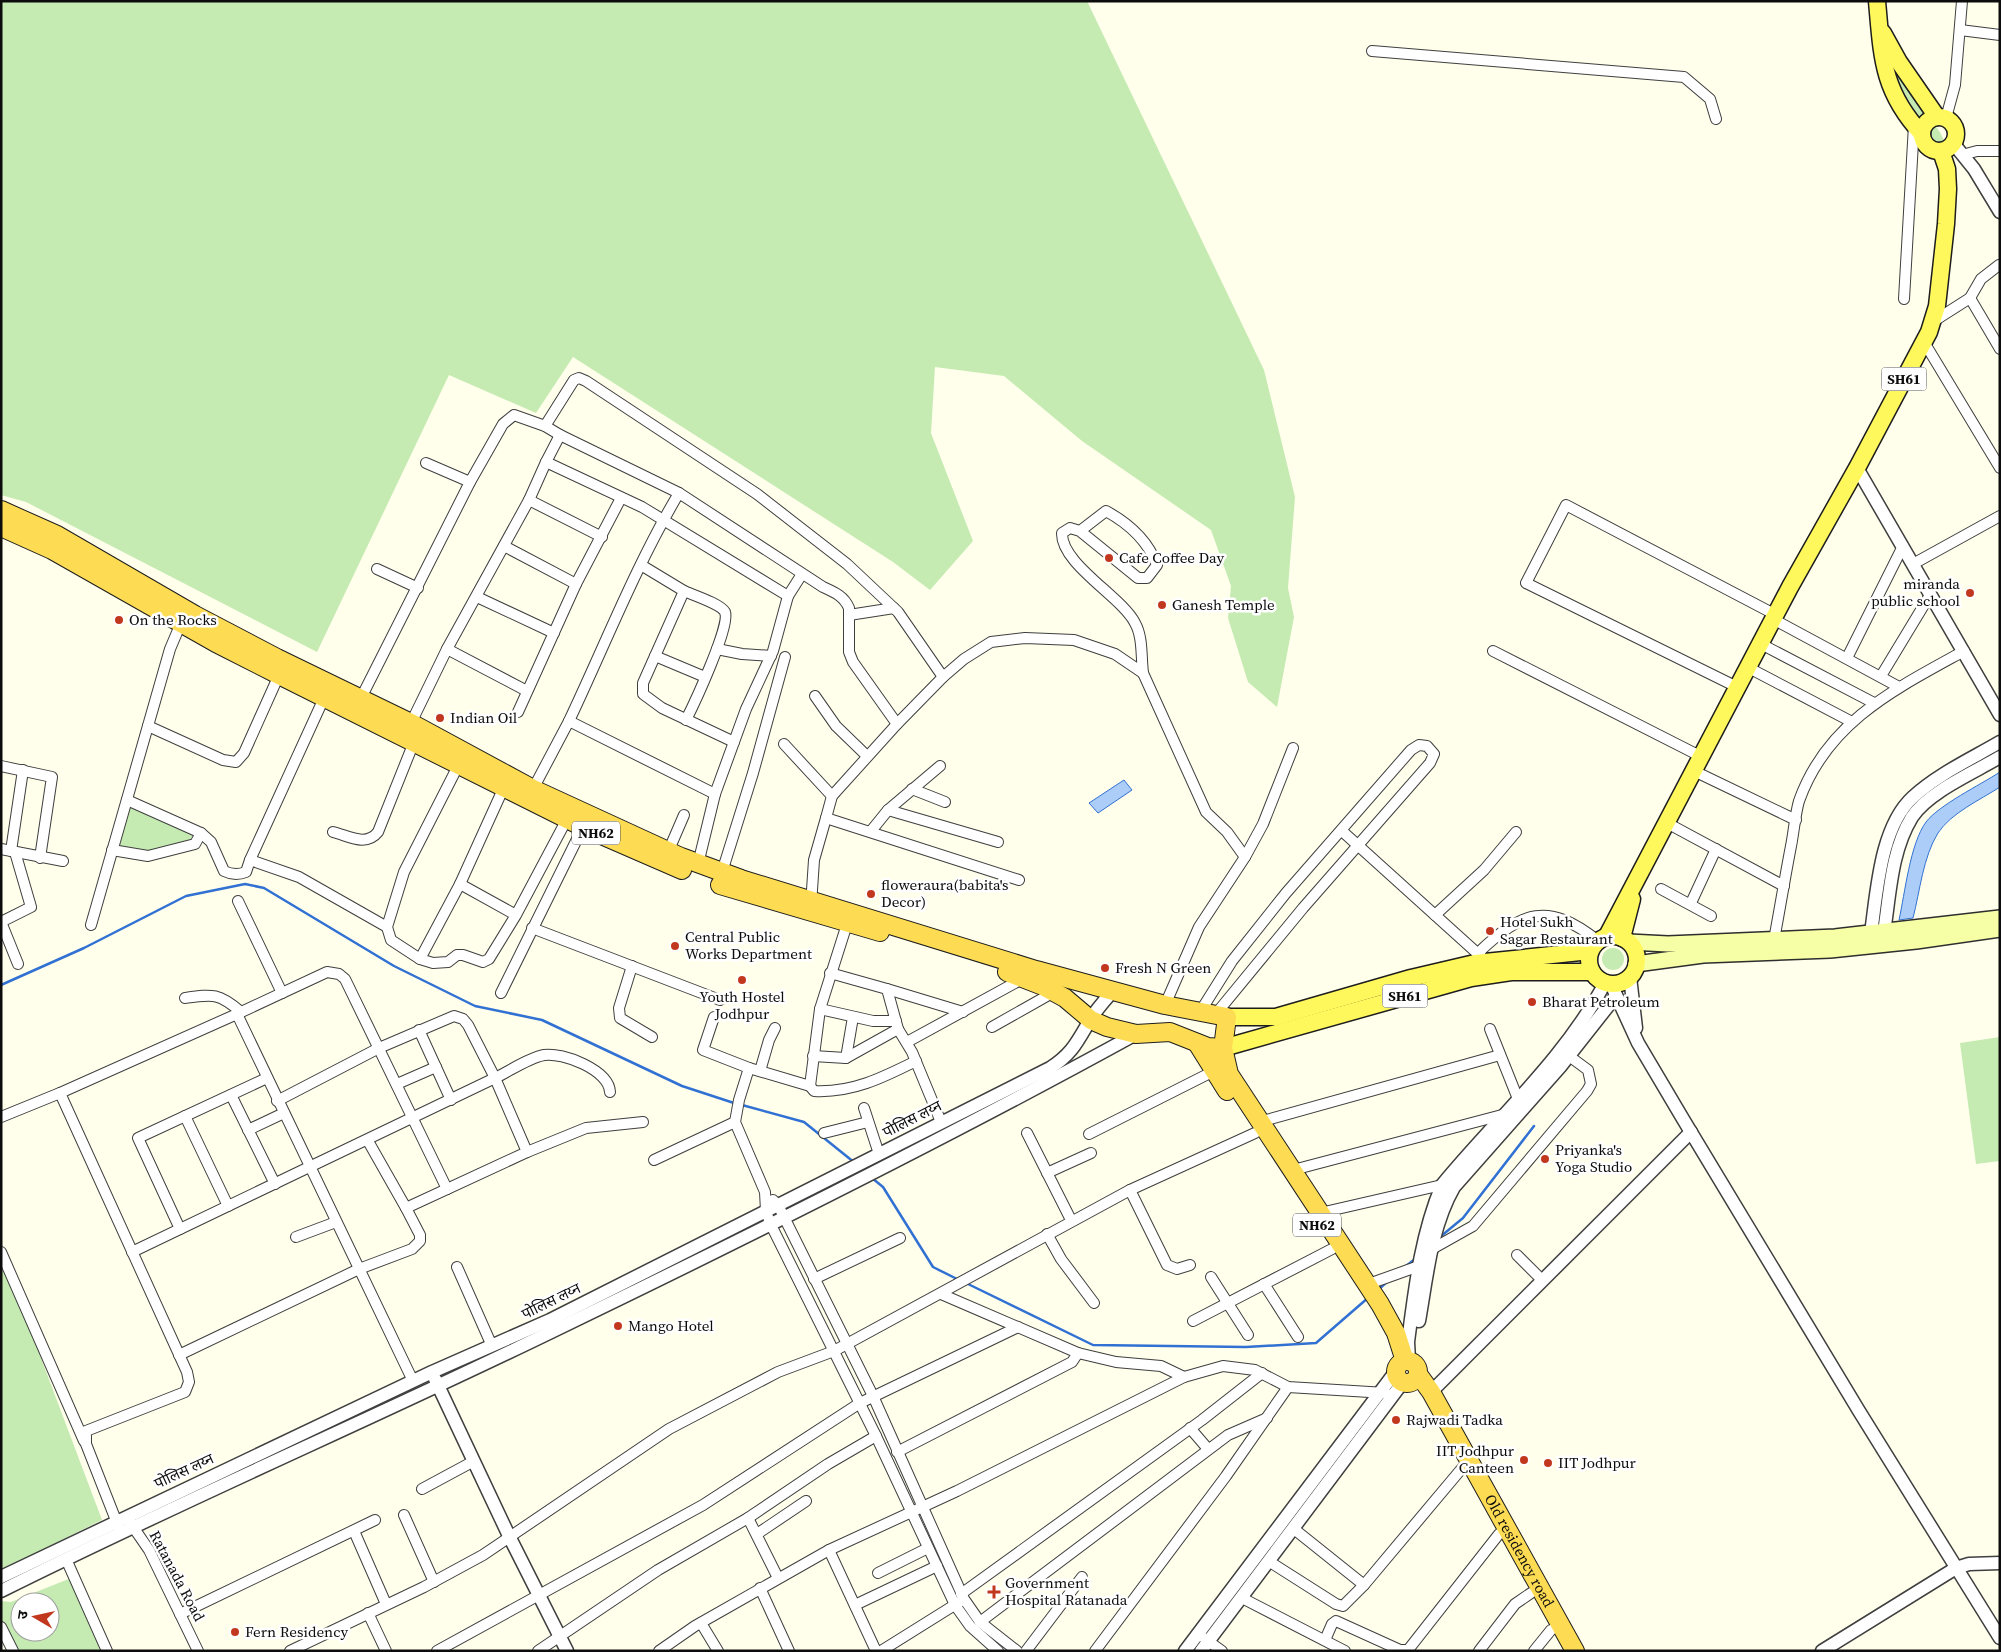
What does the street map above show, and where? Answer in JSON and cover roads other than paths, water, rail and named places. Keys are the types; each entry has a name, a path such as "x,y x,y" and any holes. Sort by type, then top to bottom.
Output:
{"highway":[{"name":"NH62","path":"1,510 34,522 196,615 411,723 534,789 668,852 811,907 847,924 1024,978 1065,998 1090,1020 1107,1027 1136,1034 1170,1032 1197,1043 1223,1048"},
{"name":"NH62","path":"1,527 52,550 181,623 324,698 584,828 695,875 748,894 811,907 1112,992 1214,1015 1229,1074 1257,1127 1332,1249 1381,1324 1406,1372"},
{"name":"NH62","path":"1197,1043 1214,1071 1293,1170 1390,1320 1406,1372"},
{"name":"Old residency road","path":"1406,1372 1431,1392 1574,1651"},
{"name":"Old residency road","path":"1406,1372 1429,1407 1463,1467 1563,1651"}],"main road":[{"name":"SH61","path":"1877,1 1883,58 1892,92 1899,107 1918,129 1928,147 1952,150"},
{"name":"SH61","path":"1214,1015 1276,1017 1482,957 1609,941 1633,884 1934,321 1942,272 1948,188 1947,169 1956,129 1942,118 1899,62 1879,26"},
{"path":"1918,129 1928,121 1942,118"},
{"path":"1609,941 1636,956 1633,970 1624,981 1611,987 1592,972 1589,958 1609,941 1668,944 1774,940 1878,932 2000,918"},
{"path":"1633,970 1703,955 1830,950 1916,941 2000,929"},
{"name":"SH61","path":"1223,1048 1471,978 1529,971 1592,972"}],"street":[{"path":"1942,118 1956,85 1962,1"},
{"path":"1960,30 2000,35"},
{"path":"1372,51 1684,77 1710,99 1716,119"},
{"path":"1904,299 1918,129"},
{"path":"1952,150 2000,150"},
{"path":"1952,150 1986,187 2000,212"},
{"path":"1934,321 1970,298 1981,279 1999,265"},
{"path":"1970,298 2000,350"},
{"path":"1924,342 2000,468"},
{"path":"545,426 574,380 579,378 586,381 757,494 847,564 894,608 942,677"},
{"path":"361,698 470,482 509,417 514,415 545,426 678,493 802,574 838,594 846,602 850,616 849,652 853,662 897,724"},
{"path":"411,723 447,649 529,500 560,434"},
{"path":"546,462 642,508 788,596"},
{"path":"426,463 470,482"},
{"path":"1857,468 2000,715"},
{"path":"534,789 569,721 662,521 678,493"},
{"path":"518,712 576,584 621,498"},
{"path":"529,500 602,537"},
{"path":"1739,688 1526,583 1566,505 1899,686"},
{"path":"1080,531 1106,511 1122,519 1152,553 1157,565 1155,571 1147,578 1138,578 1080,531 1070,528 1062,533 1064,546 1098,586 1136,624 1143,673 1206,812 1227,832 1245,857"},
{"path":"1913,564 2000,516"},
{"path":"504,546 576,584"},
{"path":"1846,658 1903,546"},
{"path":"641,566 684,591 718,606 725,613 727,620 717,649 686,720"},
{"path":"377,570 418,588"},
{"path":"698,864 715,794 746,708 771,656 788,596 802,574"},
{"path":"684,591 643,683 642,694 662,708 734,742"},
{"path":"1880,676 1930,595"},
{"path":"477,597 554,633"},
{"path":"850,616 894,608"},
{"path":"91,925 170,649 181,623"},
{"path":"811,907 814,860 832,796 942,677 964,659 991,642 1025,638 1074,640 1115,654 1143,673"},
{"path":"1761,644 1874,703"},
{"path":"447,649 527,691"},
{"path":"717,649 742,654 771,656"},
{"path":"1493,651 1796,820"},
{"path":"1774,940 1799,802 1813,769 1836,738 1874,703 1899,686 1964,651"},
{"path":"656,656 705,677"},
{"path":"722,872 786,657"},
{"path":"1749,668 1852,722"},
{"path":"148,726 223,760 236,762 244,753 279,675"},
{"path":"815,696 836,726 867,756"},
{"path":"127,800 201,833 211,842 224,871 233,874 246,872 324,698"},
{"path":"569,721 715,794"},
{"path":"333,832 366,841 373,839 378,832 414,742"},
{"path":"1878,932 1886,846 1902,809 1913,797 1934,781 2000,742"},
{"path":"784,744 832,796"},
{"path":"1419,745 1427,746 1434,754 1430,763 1303,908 1214,1015 1232,961 1286,894 1411,750 1419,745"},
{"path":"1165,1005 1199,928 1245,857 1263,824 1293,748"},
{"path":"1878,932 1898,849 1912,816 1941,792 2000,757"},
{"path":"459,764 404,872 387,927 391,940 420,959 433,963 448,962 457,955 463,955 483,962 489,959 516,915 567,819"},
{"path":"1,766 52,777 40,858"},
{"path":"871,832 888,810 940,766"},
{"path":"18,964 1,922 31,907 9,851 23,770"},
{"path":"420,959 460,884 504,787"},
{"path":"912,789 946,802"},
{"path":"888,810 998,842"},
{"path":"668,852 684,815"},
{"path":"826,818 1019,880"},
{"path":"1667,823 1784,886"},
{"path":"501,993 532,928 584,828"},
{"path":"1342,831 1482,957 1503,929 1519,921 1538,916 1566,919 1609,941"},
{"path":"1435,915 1484,870 1516,832"},
{"path":"112,850 148,856 195,844 201,833"},
{"path":"1691,903 1716,850"},
{"path":"9,851 63,861"},
{"path":"250,860 299,877 387,927"},
{"path":"460,884 516,915"},
{"path":"1661,889 1691,903 1711,916"},
{"path":"238,901 282,992"},
{"path":"810,1086 820,1009 847,924"},
{"path":"532,928 720,1000"},
{"path":"632,966 619,1008 620,1018 652,1037"},
{"path":"1633,970 1638,1043"},
{"path":"1,1117 60,1093 327,972 339,974 346,979 447,1189"},
{"path":"830,973 963,1012"},
{"path":"907,1042 1024,978"},
{"path":"1611,987 1638,1043 1691,1132 2000,1638"},
{"path":"1406,1372 1408,1342 1427,1251 1445,1203 1454,1187 1568,1056 1611,987"},
{"path":"1205,1646 1270,1562 1406,1372 1416,1339 1432,1210 1442,1185 1518,1099 1611,987"},
{"path":"887,989 897,1025 916,1061 941,1122"},
{"path":"992,1027 1054,992"},
{"name":"पोलिस लय्न","path":"1,1577 124,1523 432,1372 550,1320 1065,1058 1079,1041 1090,1020 1112,992"},
{"path":"185,998 217,995 224,998 239,1013 277,1101 413,1382"},
{"path":"820,1009 897,1025"},
{"path":"277,1101 379,1048 454,1016 463,1019 495,1078 527,1152"},
{"path":"714,1017 703,1050 750,1068 810,1086 814,1091 846,1090 875,1081 916,1061"},
{"path":"846,1058 853,1017"},
{"path":"813,1056 846,1058 897,1025"},
{"path":"760,1071 769,1040 775,1028"},
{"path":"1490,1029 1518,1099"},
{"path":"419,1030 451,1100"},
{"path":"1,1591 66,1559 124,1523 438,1385 561,1328 887,1166 1136,1034"},
{"path":"132,1252 368,1141 539,1056 556,1055 566,1057 600,1073 607,1080 610,1092"},
{"path":"290,1651 434,1582 510,1538 669,1429 778,1372 834,1351 945,1292 1071,1220 1257,1127 1500,1056"},
{"path":"1366,1285 1473,1226 1587,1092 1591,1084 1588,1070 1568,1056"},
{"path":"396,1084 436,1067"},
{"path":"750,1068 739,1100 735,1119 765,1192 766,1211 770,1223 860,1403 937,1566 960,1599 980,1622 1017,1651"},
{"path":"1090,1134 1214,1071"},
{"path":"180,1229 138,1138 267,1078"},
{"path":"60,1093 179,1355 189,1382 184,1392 86,1431 86,1444"},
{"path":"231,1095 275,1184"},
{"path":"864,1108 876,1155"},
{"path":"248,1130 284,1113"},
{"path":"1293,1170 1502,1115"},
{"path":"185,1116 228,1206"},
{"path":"654,1160 735,1119"},
{"path":"406,1208 527,1152 586,1128 643,1122"},
{"path":"824,1133 868,1122"},
{"path":"1431,1392 1691,1132"},
{"path":"1027,1133 1071,1220"},
{"path":"179,1355 358,1269 417,1246 420,1235 368,1141"},
{"path":"1047,1173 1091,1153"},
{"path":"1320,1213 1442,1185"},
{"path":"1130,1190 1167,1265 1177,1269 1190,1265"},
{"path":"765,1192 778,1205 873,1396 922,1506 970,1626 998,1651"},
{"path":"296,1237 336,1222"},
{"path":"1047,1234 1061,1259 1094,1303"},
{"path":"814,1279 900,1238"},
{"path":"1193,1321 1332,1249"},
{"name":"Ratanada Road","path":"1,1252 86,1444 124,1523 149,1550 198,1651"},
{"path":"1516,1255 1542,1280"},
{"path":"457,1267 492,1346"},
{"path":"1211,1277 1248,1335"},
{"path":"1264,1284 1298,1337"},
{"path":"945,1292 1078,1352 1116,1362 1161,1366 1184,1377"},
{"path":"436,1651 703,1505 860,1403 1018,1326"},
{"path":"897,1452 1072,1362 1078,1352"},
{"path":"659,1651 701,1623 829,1550 911,1512 1184,1377 1223,1366 1265,1374 1286,1386 1378,1392 1406,1372"},
{"path":"432,1372 510,1538 567,1651"},
{"path":"1185,1651 1378,1392 1406,1372"},
{"path":"881,1651 960,1599 1265,1374"},
{"path":"1095,1651 1267,1418 1286,1386"},
{"path":"980,1622 1206,1448 1228,1435 1267,1418"},
{"path":"1191,1430 1206,1448"},
{"path":"538,1651 658,1570 748,1518 828,1464 876,1436"},
{"path":"422,1489 474,1461"},
{"path":"1270,1562 1339,1605 1346,1604 1463,1467"},
{"path":"757,1534 806,1500"},
{"path":"404,1515 434,1582"},
{"path":"748,1518 778,1578"},
{"path":"180,1614 375,1520"},
{"path":"1294,1529 1364,1585"},
{"path":"354,1531 386,1604"},
{"path":"1324,1640 1332,1624 1336,1621 1400,1650 1408,1650 1499,1534"},
{"path":"878,1573 928,1548"},
{"path":"829,1550 876,1651"},
{"path":"66,1559 107,1651"},
{"path":"1822,1651 1956,1568 1969,1564 2000,1563"},
{"path":"855,1605 937,1566"},
{"path":"1026,1651 1082,1576"},
{"path":"760,1588 784,1649"},
{"path":"1479,1651 1515,1604 1531,1593"},
{"path":"1242,1598 1345,1651"},
{"path":"368,1613 386,1651"},
{"path":"701,1623 718,1651"},
{"path":"1,1627 13,1651"},
{"path":"1534,1651 1551,1630"},
{"path":"1197,1633 1205,1646 1222,1651"}],"water":[{"path":"2000,772 2000,787 1958,813 1938,833 1925,863 1913,918 1899,920 1912,856 1920,831 1926,822 1950,802"},
{"path":"1124,780 1132,790 1098,813 1089,803"}],"waterway":[{"path":"1,985 84,948 186,896 245,884 264,888 394,966 475,1006 542,1020 682,1086 737,1104"},
{"path":"742,1105 804,1122 855,1163"},
{"path":"1440,1237 1463,1218 1534,1126"},
{"path":"872,1178 883,1187 933,1267 959,1280"},
{"path":"1406,1266 1415,1259"},
{"path":"1379,1289 1388,1281"},
{"path":"966,1283 1093,1345 1246,1347 1316,1343 1369,1297"}],"place":[{"name":"Cafe Coffee Day","path":"1109,558"},
{"name":"miranda public school","path":"1970,593"},
{"name":"Ganesh Temple","path":"1162,605"},
{"name":"On the Rocks","path":"119,620"},
{"name":"Indian Oil","path":"440,718"},
{"name":"floweraura(babita's Decor)","path":"871,894"},
{"name":"Hotel Sukh Sagar Restaurant","path":"1490,931"},
{"name":"Central Public Works Department","path":"675,946"},
{"name":"Fresh N Green","path":"1105,968"},
{"name":"Youth Hostel Jodhpur","path":"742,980"},
{"name":"Bharat Petroleum","path":"1532,1002"},
{"name":"Priyanka's Yoga Studio","path":"1545,1159"},
{"name":"Mango Hotel","path":"618,1326"},
{"name":"Rajwadi Tadka","path":"1396,1420"},
{"name":"IIT Jodhpur Canteen","path":"1524,1460"},
{"name":"IIT Jodhpur","path":"1548,1463"},
{"name":"Government Hospital Ratanada","path":"994,1592"},
{"name":"Fern Residency","path":"235,1632"}]}
